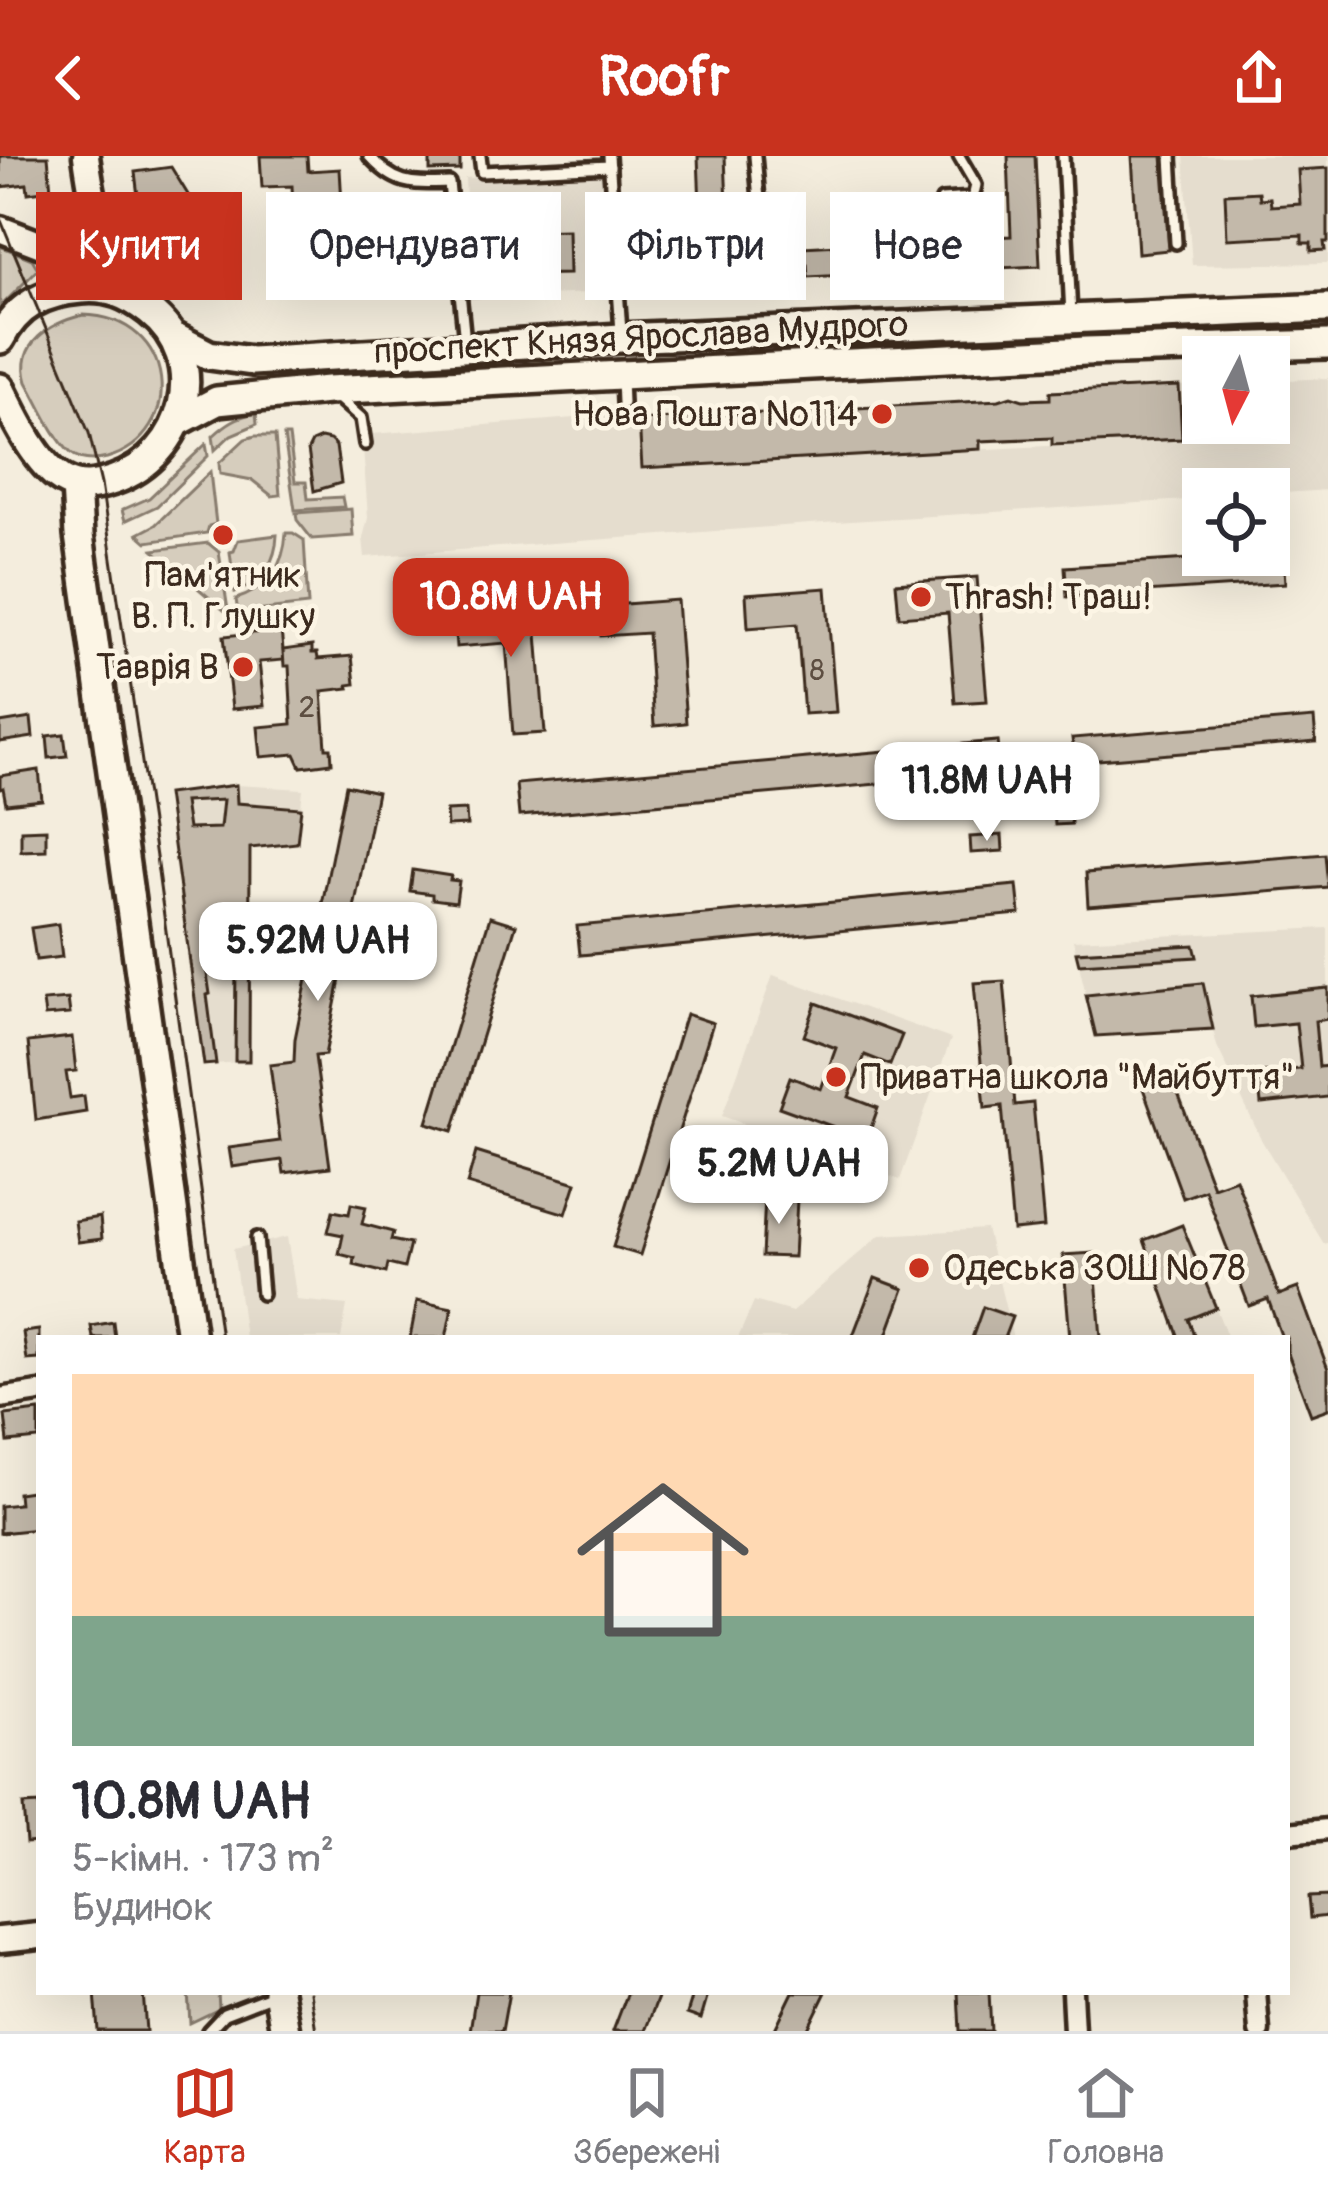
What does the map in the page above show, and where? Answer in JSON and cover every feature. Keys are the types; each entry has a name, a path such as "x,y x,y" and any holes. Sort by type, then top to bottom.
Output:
{"main road":[{"path":"86,156 91,192"},
{"path":"0,229 36,243"},
{"path":"0,339 14,315 36,299"},
{"path":"0,388 20,427 58,476 76,486 101,484 132,473 156,453 179,421 184,373 174,337 163,322 128,300"},
{"name":"проспект Князя Ярослава Мудрого","path":"174,337 209,355 247,361 621,338 1328,308"},
{"name":"проспект Князя Ярослава Мудрого","path":"179,421 217,401 328,390 1086,351 1328,344"},
{"path":"76,486 190,1335"},
{"path":"0,1940 36,1936"},
{"path":"279,1995 285,2031"}],"street":[{"path":"0,1398 36,1392"},
{"path":"1290,1832 1328,1829"},
{"path":"1072,1995 1074,2031"},
{"path":"1256,1995 1259,2031"}],"lane":[{"path":"369,156 386,175 410,184 449,183 466,347"},
{"path":"480,156 482,172 610,161 621,338"},
{"path":"536,156 537,169"},
{"path":"755,156 758,192"},
{"path":"959,156 976,185 974,192"},
{"path":"1063,156 1071,320"},
{"path":"1171,156 1176,243"},
{"path":"622,374 623,404"},
{"path":"328,390 361,418 364,444"},
{"path":"257,1238 262,1294"},
{"path":"208,2031 224,2014 271,1995"}],"shaded area":[{"path":"1184,156 1328,156 1328,263 1192,265"},
{"path":"617,170 619,192 585,192 585,293 561,294 561,192 466,192 465,178"},
{"path":"0,246 32,259 36,271 0,307"},
{"path":"83,315 115,321 138,335 153,355 161,379 160,403 150,426 133,445 98,460 79,458 65,447 27,382 25,368 26,356 38,337"},
{"path":"1328,378 1328,490 1290,493 1290,468 1182,468 1182,500 365,557 368,518 363,447 372,434 639,413 642,467 1181,439 1182,386 1182,444 1290,444 1290,380"},
{"path":"256,413 257,424 231,435 215,450 213,436 233,421"},
{"path":"275,436 280,495 272,496 252,480 220,474 219,463 245,439"},
{"path":"284,436 289,436 295,482 306,482 308,499 342,497 344,507 295,510"},
{"path":"206,444 208,456 157,506 125,521 122,510 149,498"},
{"path":"210,472 216,524 207,533 147,542 138,534 155,525"},
{"path":"351,509 353,536 312,539 296,513"},
{"path":"286,533 304,540 308,605 238,613 236,599 265,583 278,566"},
{"path":"277,535 266,571 235,592 230,552 238,540"},
{"path":"208,543 219,552 225,611 153,550"},
{"path":"236,785 303,789 297,843 250,849 249,1061 204,1065 167,794"},
{"path":"1328,928 1328,1243 1324,1244 1262,1141 1213,1030 1096,1036 1073,940"},
{"name":"Приватна школа \"Майбуття\"","path":"773,975 951,1039 900,1180 722,1116"},
{"path":"1182,1225 1227,1335 1178,1335 1144,1240"},
{"name":"Одеська ЗОШ №78","path":"986,1229 1012,1335 739,1335 754,1301 792,1312 880,1235"},
{"path":"287,1237 297,1300 347,1305 342,1335 245,1335 233,1249"},
{"path":"188,1995 218,1995 219,2009 190,2023"}],"building":[{"path":"0,156 48,156 51,190 28,193 27,184 0,187"},
{"path":"260,156 307,156 308,171 340,169 341,192 262,187"},
{"path":"430,156 460,156 460,170 430,171"},
{"path":"698,156 725,156 726,192 699,192"},
{"path":"1008,156 1035,156 1040,266 1004,268 1004,236 1011,236"},
{"path":"1132,156 1162,156 1169,250 1138,253"},
{"path":"171,167 186,192 137,192 135,172"},
{"path":"1328,168 1325,250 1311,251 1311,243 1302,243 1302,235 1227,239 1225,194 1259,192 1260,199 1270,198 1271,206 1300,204 1298,170"},
{"path":"561,230 568,230 569,274 561,274"},
{"path":"830,246 830,276 808,277 806,247"},
{"path":"1179,386 1182,439 1052,445 1052,438 980,441 980,449 642,468 639,420 1011,396 1050,399 1050,392"},
{"path":"321,438 336,446 341,483 314,491 308,450"},
{"path":"1182,559 1182,576 1285,576 1285,583 1067,597 1065,567"},
{"path":"977,577 987,701 955,703 948,613 899,617 896,583"},
{"path":"826,588 836,712 804,714 797,624 748,628 746,594"},
{"path":"677,600 686,723 654,726 648,633 601,636 599,606"},
{"path":"535,609 545,733 513,735 506,643 456,647 454,615"},
{"name":"Таврія В","path":"281,630 284,660 259,662 264,706 232,709 224,636"},
{"path":"312,646 318,659 352,656 355,684 322,691 326,748 331,748 332,763 301,767 295,754 261,757 258,727 292,724 289,666 284,666 283,650"},
{"path":"31,718 33,737 0,742 0,723"},
{"path":"1314,718 1316,742 1075,762 1072,738"},
{"path":"64,734 67,756 49,758 47,736"},
{"path":"998,741 1001,773 519,816 516,784"},
{"path":"39,770 42,800 6,804 0,776"},
{"path":"236,785 237,803 301,808 297,843 250,848 249,1061 235,1061 236,965 206,967 216,1064 204,1065 167,794","holes":["223,800 220,828 188,829 184,802"]},
{"path":"346,785 377,792 325,1055 315,1056 330,1167 284,1173 282,1160 232,1167 229,1148 280,1141 270,1065 294,1062"},
{"path":"1070,801 1071,824 1055,825 1053,802"},
{"path":"466,810 467,825 447,826 446,811"},
{"path":"46,829 46,850 21,851 21,830"},
{"path":"1002,835 1003,851 971,853 970,837"},
{"path":"1325,854 1328,887 1088,906 1086,873"},
{"path":"413,870 459,881 456,902 410,891"},
{"path":"1017,885 1020,914 580,955 577,926"},
{"path":"490,917 516,925 453,1131 427,1123"},
{"path":"58,924 62,957 36,960 31,928"},
{"path":"1194,945 1197,957 1079,964 1076,952"},
{"path":"1004,981 1015,1105 1033,1103 1044,1227 1013,1230 1002,1106 985,1108 974,983"},
{"path":"1203,983 1213,1029 1096,1036 1086,995"},
{"path":"1328,988 1328,1019 1315,1021 1319,1067 1328,1066 1328,1097 1261,1104 1258,1073 1301,1069 1296,1023 1254,1027 1251,996"},
{"path":"68,999 70,1014 45,1016 43,1001"},
{"path":"816,1003 902,1035 890,1065 865,1055 849,1097 878,1108 867,1139 779,1107 790,1077 821,1089 836,1048 804,1036"},
{"path":"686,1014 713,1023 640,1255 613,1247"},
{"path":"72,1037 76,1071 66,1072 70,1098 84,1096 86,1112 36,1120 28,1042"},
{"path":"1170,1072 1213,1187 1236,1179 1279,1295 1298,1288 1328,1369 1328,1409 1311,1415 1290,1359 1290,1335 1281,1335 1268,1299 1249,1306 1205,1190 1183,1198 1141,1083"},
{"path":"476,1152 576,1183 566,1214 467,1184"},
{"path":"765,1197 797,1199 794,1257 762,1256"},
{"path":"351,1204 366,1207 362,1224 393,1232 391,1240 410,1244 404,1268 388,1264 386,1273 354,1265 355,1258 339,1254 343,1235 328,1232 333,1211 349,1214"},
{"path":"100,1217 102,1239 78,1242 75,1221"},
{"path":"1182,1225 1216,1308 1188,1319 1194,1335 1178,1335 1144,1240"},
{"path":"1094,1253 1101,1335 1070,1335 1063,1255"},
{"path":"875,1278 904,1289 887,1335 853,1335"},
{"path":"417,1301 452,1308 447,1335 411,1335"},
{"path":"983,1307 1012,1317 1005,1335 973,1335"},
{"path":"113,1322 115,1335 92,1335 91,1326"},
{"path":"39,1330 36,1359 27,1360 23,1332"},
{"path":"36,1411 36,1439 8,1442 5,1415"},
{"path":"36,1490 36,1529 0,1533 0,1506 19,1504 18,1493"},
{"path":"36,1804 36,1842 26,1843 23,1805"},
{"path":"1328,1896 1328,1916 1310,1918 1308,1897"},
{"path":"95,1995 143,1995 146,2031 98,2031"},
{"path":"476,1995 508,1995 502,2031 470,2031"},
{"path":"627,1995 659,1995 645,2031 613,2031"},
{"path":"693,1995 708,1995 701,2019 687,2014"},
{"path":"792,1995 825,1995 807,2031 774,2031"},
{"path":"958,1995 989,1995 991,2031 960,2031"}],"tram line":[{"path":"0,218 89,433 101,484 221,1335"},
{"path":"310,1995 316,2031"}],"place":[{"name":"Нова Пошта №114","path":"882,414"},
{"name":"Пам'ятник В. П. Глушку","path":"223,535"},
{"name":"Thrash! Траш!","path":"921,597"},
{"name":"Таврія В","path":"243,667"},
{"name":"Приватна школа \"Майбуття\"","path":"836,1077"},
{"name":"Одеська ЗОШ №78","path":"919,1268"}]}
